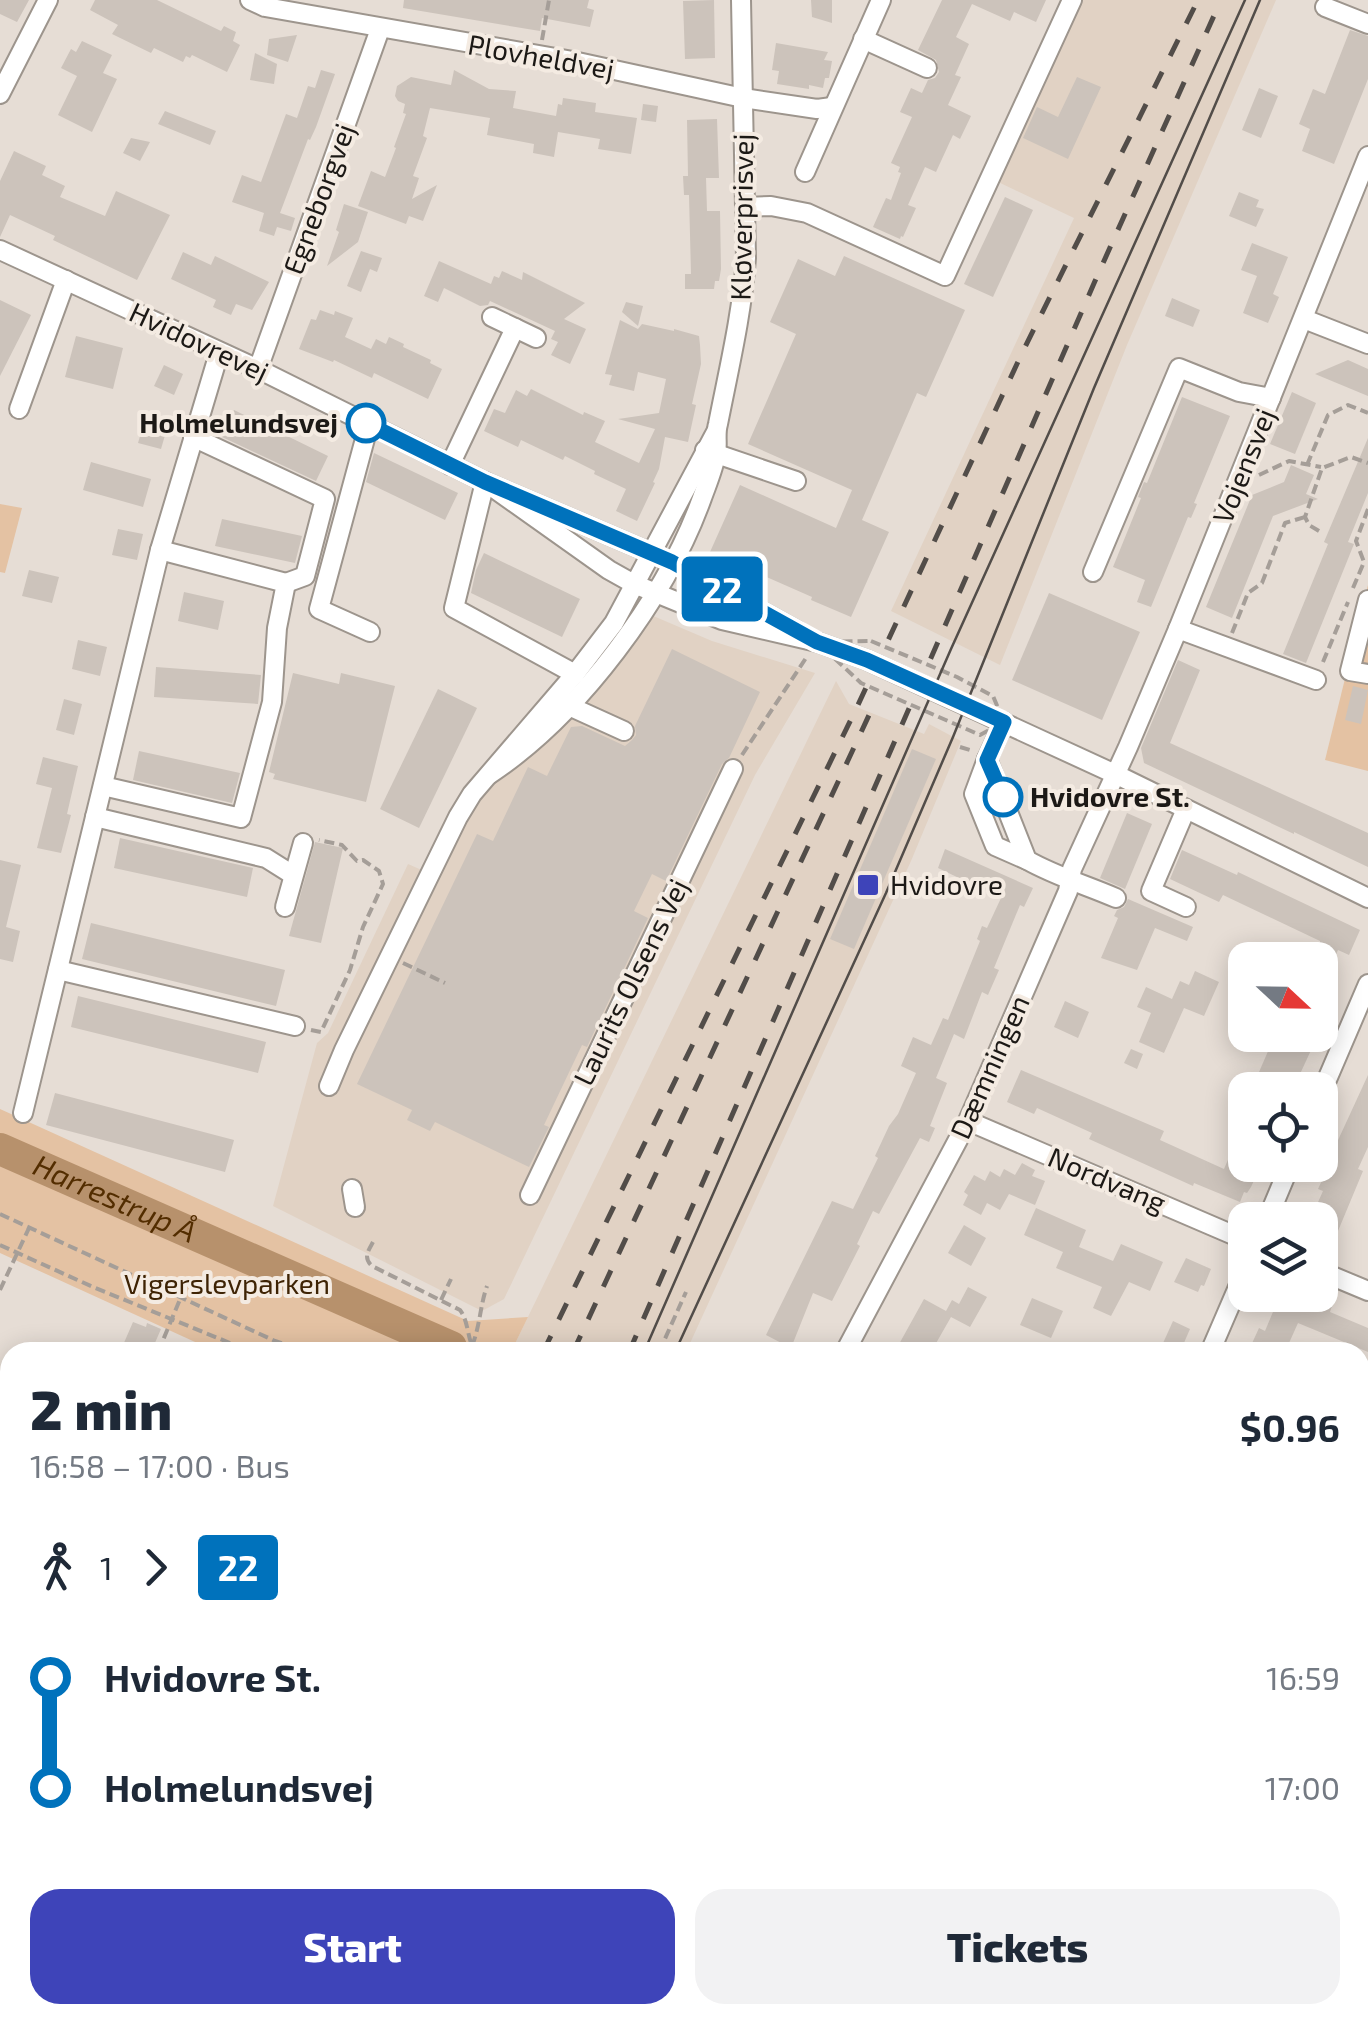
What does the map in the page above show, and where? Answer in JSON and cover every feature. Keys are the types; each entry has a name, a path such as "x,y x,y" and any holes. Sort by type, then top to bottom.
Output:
{"street":[{"path":"2,87 48,0"},
{"name":"Plovheldvej","path":"250,0 265,7 744,98 817,110 832,107"},
{"name":"Kløverprisvej","path":"656,594 701,501 739,322 744,284 745,207 741,0"},
{"path":"806,172 881,0"},
{"path":"745,207 771,206 807,213 945,276 1069,6"},
{"path":"1325,7 1368,24"},
{"name":"Egneborgvej","path":"258,370 380,29"},
{"path":"863,39 927,68"},
{"name":"Vojensvej","path":"1115,774 1178,629 1368,156"},
{"name":"Hvidovrevej","path":"0,250 258,370 485,482 672,562 817,642"},
{"path":"19,409 66,280"},
{"path":"492,317 536,338"},
{"path":"1304,319 1368,344"},
{"path":"450,464 514,328"},
{"path":"23,1113 160,550 219,353"},
{"path":"1093,572 1179,368 1239,392 1272,398"},
{"path":"369,424 318,609 370,632"},
{"path":"160,550 286,582 305,576 324,499 194,438"},
{"path":"710,451 796,481"},
{"name":"Kløverprisvej","path":"634,584 710,451"},
{"path":"485,482 454,608 576,674"},
{"name":"Hvidovrevej","path":"485,482 634,584 722,620 817,642 867,660 1115,774 1368,898"},
{"path":"103,786 241,818 272,702 276,628 286,582"},
{"path":"329,1086 458,817 472,794 576,674 614,623 634,584"},
{"path":"490,774 516,757 569,706 605,665 656,594"},
{"path":"1368,600 1350,671 1368,674"},
{"path":"1178,629 1316,680"},
{"path":"569,706 624,732"},
{"path":"1004,722 974,794 995,846 1116,898"},
{"path":"987,760 1027,860"},
{"name":"Laurits Olsens Vej","path":"530,1195 733,769"},
{"name":"Dæmningen","path":"851,1342 968,1121 1115,774"},
{"path":"1186,809 1151,891 1186,907"},
{"path":"96,817 266,858 293,875"},
{"path":"285,906 303,843"},
{"path":"58,970 295,1026"},
{"path":"1330,1072 1368,984"},
{"name":"Nordvang","path":"968,1121 1228,1233"},
{"path":"1338,1278 1368,1291"},
{"path":"1214,1342 1228,1310"}],"path":[{"path":"538,56 549,0"},
{"path":"1307,464 1328,415 1348,405 1368,413"},
{"path":"1236,485 1290,460 1322,468 1351,457 1368,463"},
{"path":"1319,531 1309,526 1306,517 1322,468"},
{"path":"1316,680 1364,562 1356,541 1368,509"},
{"path":"1226,647 1248,593 1262,583 1285,524 1306,517"},
{"path":"733,769 817,642"},
{"path":"295,1026 320,1032 350,970 363,926 383,884 379,872 363,860 357,861 342,844 306,837 303,843"},
{"path":"0,1214 278,1342"},
{"path":"0,1290 29,1228"},
{"path":"374,1242 366,1255 367,1261 460,1310 471,1342"},
{"path":"0,1245 227,1342"},
{"path":"442,1300 452,1279"},
{"path":"474,1342 487,1286"},
{"path":"663,1342 686,1292"},
{"path":"162,1342 182,1298"}],"shaded area":[{"path":"1074,0 1276,0 1127,345 1000,665 891,611 1074,218 994,180"},
{"path":"651,615 712,641 815,673 755,775 504,1299 482,1311 273,1206 317,1043 328,1033 408,864 433,875 464,812"},
{"path":"836,681 849,704 924,734 929,724 961,741 911,861 691,1342 516,1342"}],"green space":[{"path":"0,504 22,508 5,573 0,572"},
{"path":"1368,585 1368,771 1325,760"},
{"name":"Vigerslevparken","path":"0,1109 468,1321 528,1317 516,1342 195,1342 0,1253"}],"building":[{"path":"0,0 29,0 17,22 0,14"},
{"path":"95,0 157,0 221,31 224,26 236,32 233,41 240,45 227,72 192,55 183,62 154,48 151,53 112,34 118,25 90,10"},
{"path":"404,0 589,0 587,8 594,10 590,27 542,18 540,31 403,8"},
{"path":"714,0 715,58 685,59 683,1"},
{"path":"811,0 832,0 832,23 812,17"},
{"path":"942,0 1046,0 1036,22 1014,12 1010,21 972,4 956,37 969,44 955,75 961,77 948,105 971,116 960,139 953,135 936,172 925,167 908,205 916,208 900,239 873,227 886,198 891,200 901,173 900,167 891,163 912,117 900,112 911,88 922,93 928,80 939,72 936,60 918,50"},
{"path":"1350,30 1368,36 1368,79 1334,164 1302,151 1310,129 1299,124 1313,89 1325,94"},
{"path":"297,35 288,62 267,55 269,39"},
{"path":"82,41 112,55 103,73 117,79 92,132 58,115 77,76 61,68 71,49 76,52"},
{"path":"776,43 828,52 824,60 832,61 823,88 777,84 779,71 772,70"},
{"path":"255,53 277,64 274,84 250,80"},
{"path":"321,70 335,74 280,213 295,218 291,231 277,227 274,236 259,231 264,213 232,202 242,175 261,182 286,114 297,118 308,86 315,88"},
{"path":"454,70 489,89 516,91 513,108 556,116 563,98 596,103 595,112 637,118 631,154 598,149 600,139 558,132 554,157 533,153 534,144 487,135 490,118 430,108 423,136 427,138 413,176 419,178 412,199 437,185 423,221 409,216 406,224 358,206 371,171 385,177 396,148 406,114 405,104 395,96 397,86 411,77 451,85"},
{"path":"1077,77 1101,87 1068,159 1023,138 1037,107 1058,117"},
{"path":"1259,88 1278,96 1261,138 1242,130"},
{"path":"643,104 658,106 656,122 641,120"},
{"path":"165,111 216,131 210,145 158,124"},
{"path":"717,119 719,178 706,178 707,211 720,211 719,281 715,281 714,289 685,289 685,274 691,274 689,195 684,195 683,176 688,176 687,120"},
{"path":"131,138 150,142 140,161 123,153"},
{"path":"14,151 46,166 42,175 65,186 60,197 105,216 116,191 170,215 137,280 10,215 0,237 0,181"},
{"path":"1239,192 1259,200 1256,207 1264,209 1256,227 1229,216"},
{"path":"1005,197 1033,210 993,297 964,284"},
{"path":"344,204 368,212 358,242 327,266 339,232 336,230"},
{"path":"1252,243 1288,257 1273,294 1279,297 1268,323 1243,313 1257,276 1241,270"},
{"path":"361,251 382,258 377,272 370,269 361,292 347,286"},
{"path":"183,252 211,265 215,256 269,282 252,310 236,304 231,315 213,307 216,300 171,279"},
{"path":"844,256 965,310 926,397 917,393 862,520 889,532 851,617 710,552 740,485 836,528 852,490 748,444 796,334 770,322 798,259 835,276"},
{"path":"439,261 491,284 502,271 522,280 523,272 585,303 564,319 586,329 570,364 551,355 558,342 551,339 555,331 490,301 480,306 444,288 438,302 424,296"},
{"path":"1172,298 1200,310 1193,327 1165,316"},
{"path":"0,300 31,315 0,376"},
{"path":"626,302 643,306 638,326 622,312"},
{"path":"320,310 353,318 345,337 371,349 376,339 386,344 389,337 442,369 428,399 374,373 372,378 299,349 311,319 316,320"},
{"path":"620,320 638,329 642,324 699,336 700,345 701,364 692,404 696,405 688,442 665,437 655,483 637,521 616,511 626,489 565,456 563,460 521,440 518,447 484,431 494,409 505,413 516,390 527,396 531,389 583,415 584,412 605,421 595,442 639,463 655,429 618,419 659,413 666,379 638,372 634,391 609,385 612,375 605,374"},
{"path":"76,336 123,348 113,389 65,377"},
{"path":"1348,360 1368,369 1368,396 1315,374"},
{"path":"164,365 183,374 174,395 154,386"},
{"path":"1292,392 1316,403 1295,454 1270,444"},
{"path":"1182,397 1230,416 1194,503 1197,504 1151,607 1137,602 1145,580 1113,567 1144,482 1147,483"},
{"path":"234,410 328,456 316,481 222,437"},
{"path":"145,419 168,425 161,449 138,443"},
{"path":"1368,438 1368,493 1348,542 1354,544 1306,663 1283,654"},
{"path":"374,453 458,493 445,520 366,482"},
{"path":"91,462 151,479 143,507 83,490"},
{"path":"1291,465 1314,475 1306,494 1318,499 1273,516 1232,618 1206,607 1252,495 1284,482"},
{"path":"222,519 302,536 295,563 215,546"},
{"path":"118,529 143,534 137,560 112,555"},
{"path":"484,553 580,599 562,637 471,593"},
{"path":"29,570 59,577 52,603 22,596"},
{"path":"184,592 224,601 218,630 178,621"},
{"path":"1049,593 1140,632 1102,720 1012,680"},
{"path":"78,640 107,647 100,676 72,669"},
{"path":"672,649 760,692 666,881 652,874 634,911 648,918 587,1047 582,1045 529,1167 435,1122 430,1131 407,1120 412,1110 357,1084 477,834 493,841 528,767 547,776 571,727 582,726 625,746 632,740"},
{"path":"1178,660 1200,670 1170,743 1368,833 1368,867 1144,763 1141,748"},
{"path":"156,667 261,675 258,704 154,697"},
{"path":"293,673 339,684 341,673 395,686 366,802 273,779 275,774 269,772"},
{"path":"1353,686 1368,690 1361,724 1345,720"},
{"path":"438,689 477,708 419,828 380,809"},
{"path":"64,699 82,704 74,735 56,730"},
{"path":"912,749 936,759 854,949 830,939"},
{"path":"139,751 240,773 232,803 133,780"},
{"path":"43,757 78,766 61,853 37,848 52,788 36,784"},
{"path":"1127,813 1152,824 1125,889 1100,878"},
{"path":"120,838 253,868 247,897 114,868"},
{"path":"315,842 343,848 321,943 289,936"},
{"path":"945,849 1033,888 1024,907 1020,905 994,968 999,970 988,995 982,992 964,1039 954,1034 936,1078 947,1083 930,1126 935,1128 929,1142 920,1138 879,1214 873,1211 832,1301 813,1293 793,1342 779,1342 766,1335 832,1201 853,1209 916,1073 901,1066 913,1037 931,1045 943,1018 948,1020 980,941 977,939 982,926 987,928 1001,898 938,868"},
{"path":"1182,850 1360,930 1349,955 1338,950 1338,942 1320,942 1223,895 1219,902 1170,879"},
{"path":"0,860 21,865 6,927 20,931 13,962 0,959"},
{"path":"1128,899 1193,927 1187,941 1155,928 1137,970 1101,958 1118,918 1114,916"},
{"path":"91,923 285,970 276,1006 82,959"},
{"path":"1195,971 1219,982 1204,1016 1184,1008 1164,1053 1139,1042 1151,1013 1137,1007 1146,987 1172,999 1180,981 1189,985"},
{"path":"78,996 266,1042 258,1073 71,1027"},
{"path":"1065,1001 1089,1012 1078,1038 1054,1027"},
{"path":"1131,1049 1143,1054 1137,1069 1124,1063"},
{"path":"1268,1052 1310,1052 1301,1072 1259,1072"},
{"path":"1021,1070 1164,1131 1160,1140 1224,1169 1228,1160 1228,1182 1253,1182 1240,1202 1194,1183 1193,1186 1089,1139 1092,1133 1037,1108 1034,1114 1007,1102"},
{"path":"1368,1075 1368,1147 1358,1169 1363,1171 1338,1231 1338,1202 1318,1202 1323,1191 1318,1189 1321,1182 1338,1182 1338,1140"},
{"path":"55,1093 234,1140 225,1172 46,1125"},
{"path":"1022,1163 1035,1170 1032,1176 1045,1181 1035,1205 1009,1194 1000,1210 987,1203 981,1215 963,1205 968,1195 964,1192 974,1175 985,1181 990,1171 1000,1177 1004,1169 1015,1175"},
{"path":"1036,1208 1086,1230 1079,1247 1113,1261 1121,1244 1163,1262 1150,1291 1129,1282 1111,1316 1093,1308 1102,1287 1056,1268 1063,1252 1024,1235"},
{"path":"964,1225 986,1238 971,1266 948,1253"},
{"path":"1186,1258 1211,1269 1198,1292 1174,1282"},
{"path":"968,1287 987,1297 970,1327 951,1317 937,1342 900,1342 924,1299 946,1311 952,1300 959,1304"},
{"path":"1032,1298 1063,1311 1051,1338 1020,1325"},
{"path":"1273,1312 1330,1312 1368,1328 1368,1342 1344,1342 1298,1323 1289,1342 1253,1342 1259,1328 1265,1331"},
{"path":"1173,1321 1190,1329 1184,1342 1164,1342"},
{"path":"133,1322 161,1329 155,1342 124,1342"}],"waterway":[{"name":"Harrestrup Å","path":"0,1149 440,1342"}],"tram line":[{"path":"648,1342 951,649 1245,0"},
{"path":"680,1342 886,893 1094,388 1260,0"}],"railway":[{"path":"548,1342 857,707 1023,351 1198,0"},
{"path":"633,1342 1221,0"},
{"path":"578,1342 870,713"}],"bus line":[{"name":"22","path":"366,423 485,482 672,562 817,642 867,660 1004,722 987,760 1003,797"}],"place":[{"name":"Holmelundsvej","path":"366,423"},
{"name":"Hvidovre St.","path":"1003,797"},
{"name":"Hvidovre","path":"868,885"}]}
